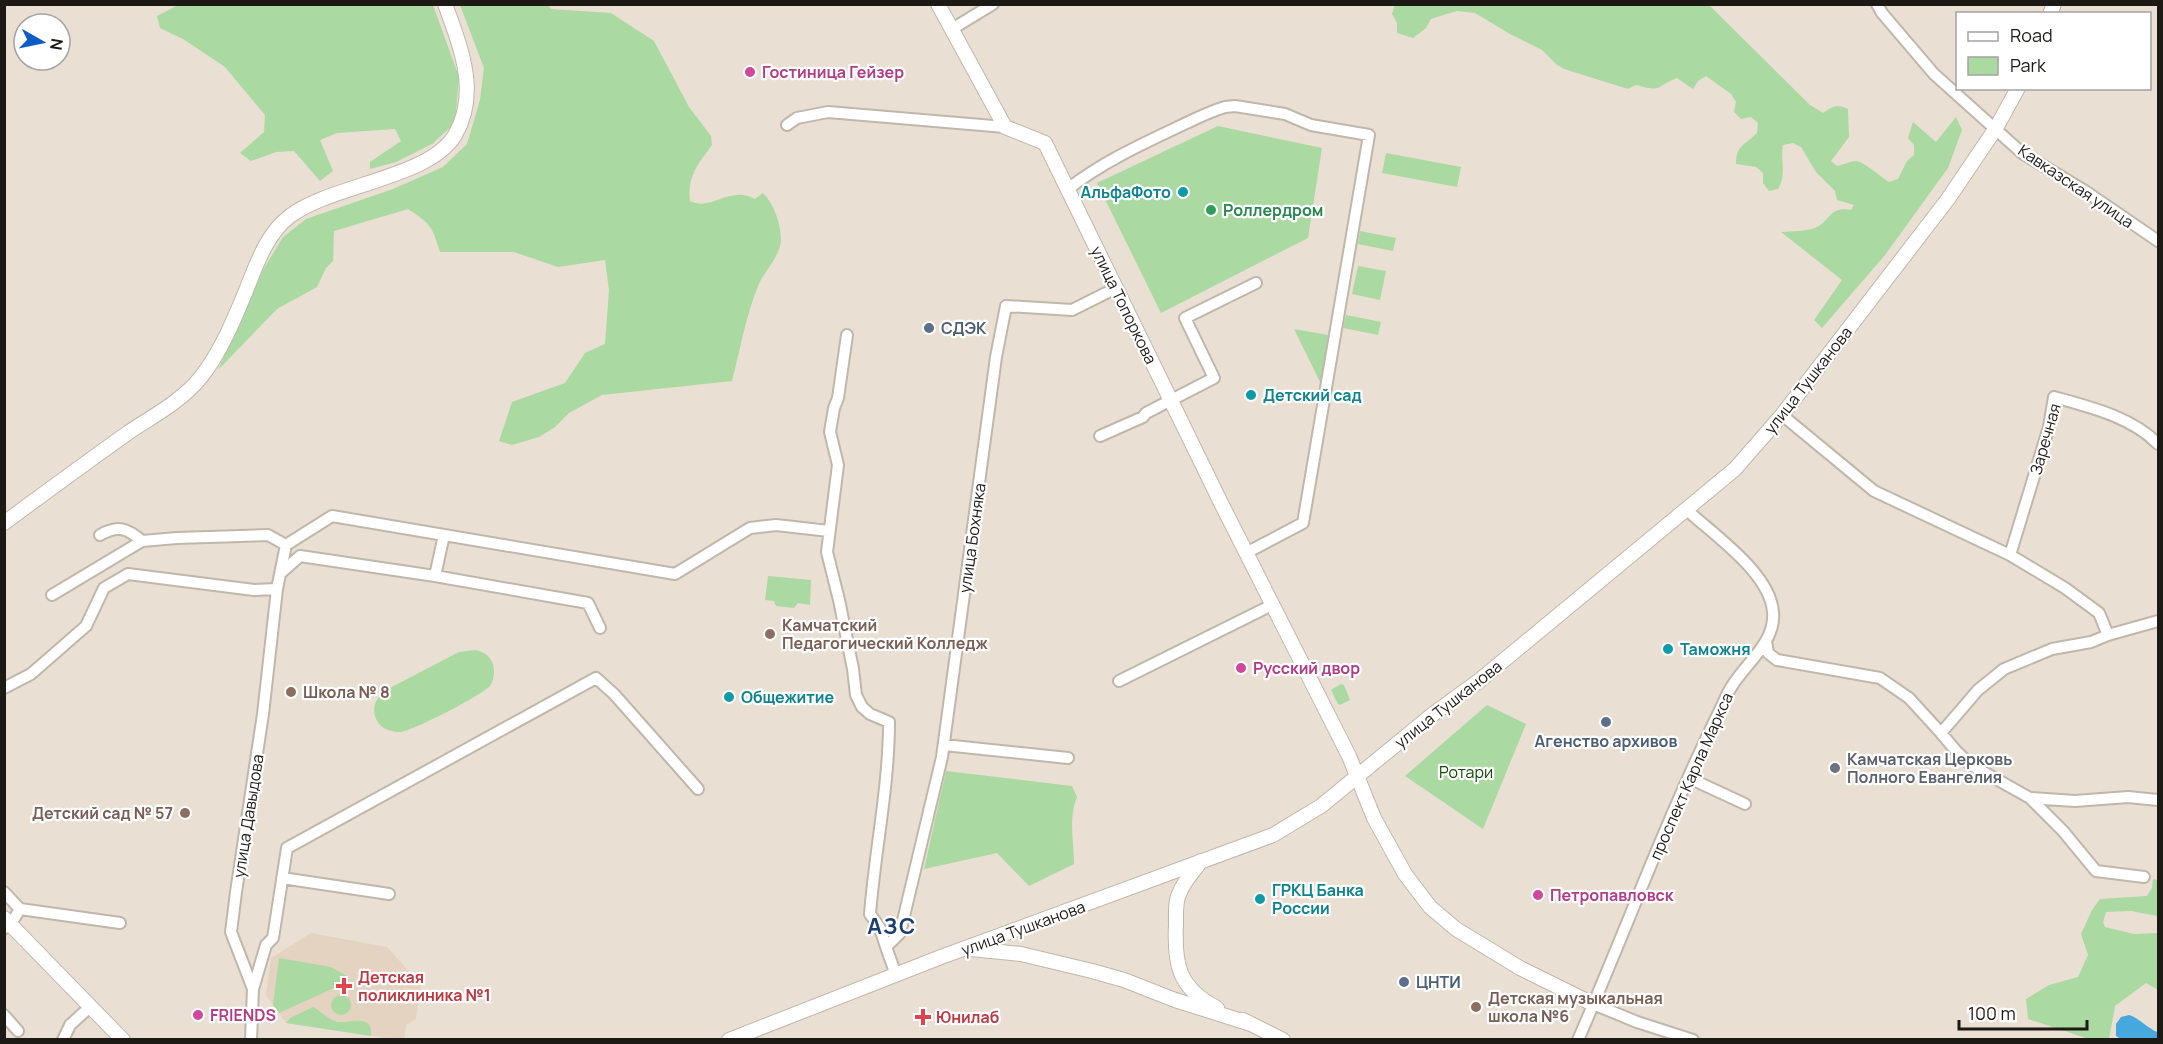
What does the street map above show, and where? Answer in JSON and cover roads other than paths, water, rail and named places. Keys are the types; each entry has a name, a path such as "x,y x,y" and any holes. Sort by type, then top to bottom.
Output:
{"main road":[{"path":"4,523 168,406 197,382 220,346 267,243 290,216 317,202 424,161 442,150 450,141 462,116 467,83 460,46 445,4"},
{"path":"938,4 1005,127"},
{"name":"улица Тушканова","path":"729,1040 1283,829 1314,811 1432,715 1480,680 1735,469 1782,415 1948,199 1996,128 2017,90"},
{"name":"улица Топоркова","path":"1005,127 1045,143 1246,553 1349,756 1374,818 1392,853 1417,891 1449,924 1495,954 1593,1004"},
{"path":"1201,861 1179,892 1175,940 1178,970 1186,983 1204,1000 1283,1040"},
{"path":"7,923 123,1040"},
{"path":"969,948 1021,954 1098,972 1251,1024"}],"street":[{"path":"952,29 993,4"},
{"name":"Кавказская улица","path":"1877,4 1882,13 1934,74 2022,153 2085,191 2158,241"},
{"path":"1068,189 1088,173 1105,164 1225,107 1234,106 1285,114 1311,124 1369,135 1303,523 1246,553"},
{"path":"787,125 797,118 828,112 1005,127"},
{"path":"1100,436 1143,417 1146,413 1214,378 1185,318 1256,283"},
{"name":"улица Бохняка","path":"886,947 900,933 944,745 996,357 1006,306 1072,310 1116,288"},
{"path":"847,335 838,398 830,432 838,465 827,552 856,695 862,707 870,714 889,722 889,747 870,914 880,928 896,975"},
{"name":"Заречная","path":"2010,555 2049,427 2054,397 2098,409 2148,434 2158,444"},
{"path":"1782,415 1874,491 2010,555 2065,588 2099,613 2108,634"},
{"name":"проспект Карла Маркса","path":"1578,1040 1660,841 1732,685 1766,641 1773,616 1772,603 1765,587 1750,567 1688,510"},
{"path":"52,595 142,542 177,538 268,535 286,545 332,516 675,574 750,528 776,525 829,531"},
{"path":"100,535 112,528 131,531 142,542"},
{"path":"435,576 444,535"},
{"name":"улица Давыдова","path":"251,1040 254,989 231,932 263,714 277,588 286,545"},
{"path":"281,573 300,556 435,576 588,603 600,628"},
{"path":"4,688 31,674 48,661 86,626 104,588 128,574 254,590 277,588"},
{"path":"1119,681 1272,605"},
{"path":"1941,733 1978,690 2004,669 2052,649 2091,642 2108,634 2158,621"},
{"path":"1766,641 1768,654 1778,660 1880,678 1909,698 1971,765 2030,798 2063,831 2096,872 2144,877"},
{"path":"254,989 266,945 273,938 287,848 596,678 614,694 698,789"},
{"path":"944,745 1068,758"},
{"path":"1689,778 1745,804"},
{"path":"2030,798 2075,801 2128,797 2158,800"},
{"path":"282,878 389,894"},
{"path":"4,892 20,909 120,923"},
{"path":"7,923 20,909"},
{"path":"1593,1004 1637,1022 1693,1040"},
{"path":"63,1040 70,1025 91,1006"},
{"path":"4,1015 18,1031"}],"water":[{"path":"2129,1015 2157,1032 2158,1039 2121,1039 2116,1036 2116,1024 2121,1017"}],"place":[{"name":"Гостиница Гейзер","path":"750,72"},
{"name":"АльфаФото","path":"1183,192"},
{"name":"Роллердром","path":"1211,210"},
{"name":"СДЭК","path":"929,328"},
{"name":"Детский сад","path":"1251,395"},
{"name":"Камчатский Педагогический Колледж","path":"770,634"},
{"name":"Таможня","path":"1668,649"},
{"name":"Русский двор","path":"1241,668"},
{"name":"Школа № 8","path":"291,692"},
{"name":"Общежитие","path":"729,697"},
{"name":"Агенство архивов","path":"1606,722"},
{"name":"Камчатская Церковь Полного Евангелия","path":"1835,768"},
{"name":"Детский сад № 57","path":"185,813"},
{"name":"Петропавловск","path":"1538,895"},
{"name":"ГРКЦ Банка России","path":"1260,899"},
{"name":"ЦНТИ","path":"1404,982"},
{"name":"Детская поликлиника №1","path":"344,986"},
{"name":"Детская музыкальная школа №6","path":"1476,1007"},
{"name":"FRIENDS","path":"198,1015"},
{"name":"Юнилаб","path":"923,1017"}],"district":[{"name":"АЗС","path":"892,926"}],"park label":[{"name":"Ротари","path":"1466,772"}]}
